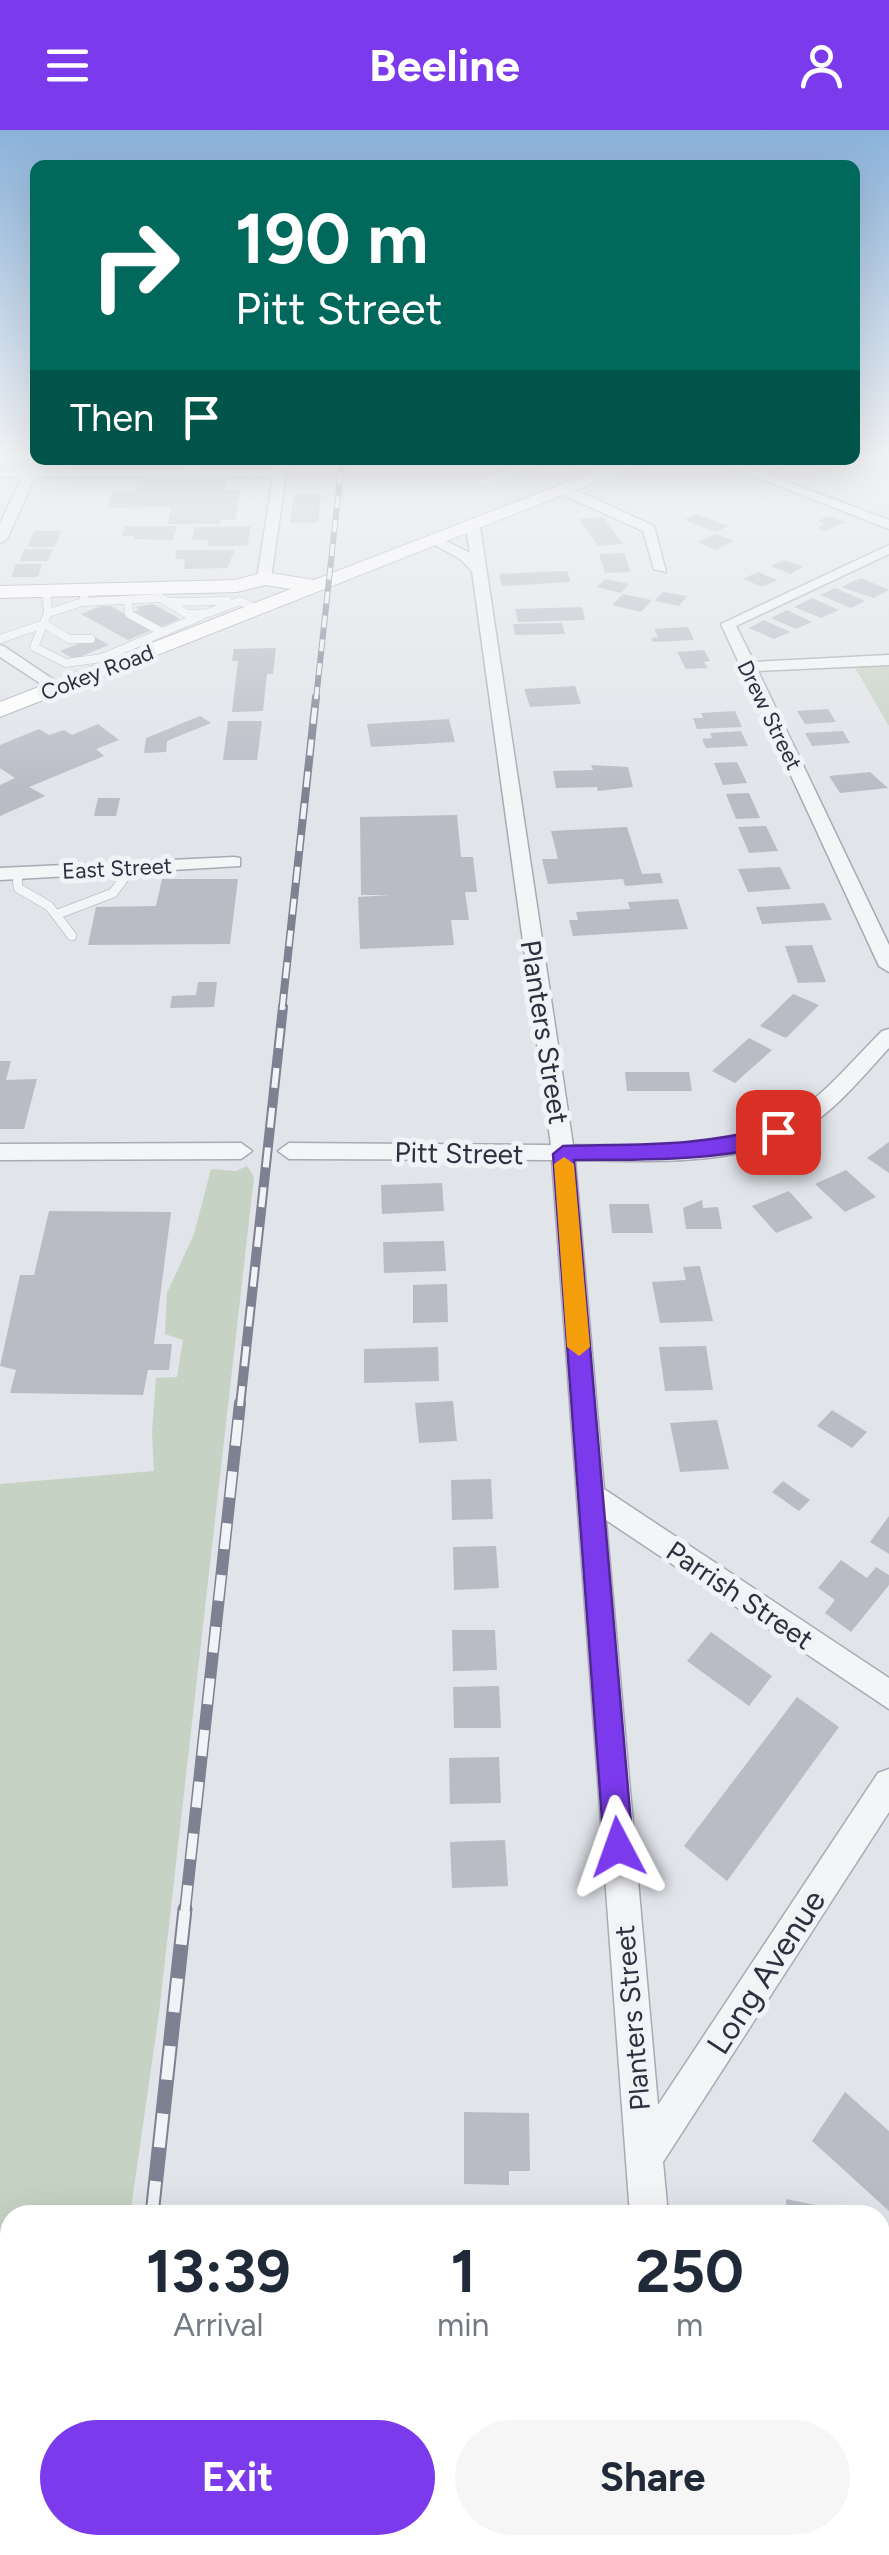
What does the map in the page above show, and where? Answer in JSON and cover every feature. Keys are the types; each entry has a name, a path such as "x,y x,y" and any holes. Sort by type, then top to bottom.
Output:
{"street":[{"path":"264,578 265,568"},
{"name":"Cokey Road","path":"0,710 58,688 103,656 362,568"},
{"name":"Drew Street","path":"846,568 728,624 889,966"},
{"name":"Planters Street","path":"478,569 563,1154 648,2205"},
{"path":"0,592 47,602 237,586 264,578 314,586"},
{"path":"0,650 58,688"},
{"path":"748,667 889,660"},
{"name":"East Street","path":"9,873 234,862"},
{"name":"Pitt Street","path":"289,1151 670,1153 760,1140 797,1123 827,1100 889,1036"},
{"path":"0,1152 240,1151"},
{"name":"Parrish Street","path":"591,1495 889,1695"},
{"name":"Long Avenue","path":"643,2160 889,1784"}],"lane":[{"path":"85,596 162,598 187,614 249,605"},
{"path":"128,600 129,614 162,632"},
{"path":"47,602 44,624 34,647 65,665 78,667 208,613"},
{"path":"168,602 249,605"},
{"path":"0,638 44,624 74,641"},
{"path":"64,650 74,641 92,639"},
{"path":"77,658 103,656"},
{"path":"58,914 113,893 132,867"},
{"path":"9,873 18,888 58,914 72,936"}],"green space":[{"path":"889,666 889,726 855,668"},
{"path":"247,1166 254,1177 159,2013 131,2205 0,2205 0,1484 154,1471 156,1378 177,1377 183,1340 165,1334 167,1293 194,1234 211,1169 236,1171"}],"building":[{"path":"14,568 41,568 38,577 11,577"},
{"path":"603,568 630,568 631,572 605,573"},
{"path":"776,568 801,568 790,574"},
{"path":"567,571 571,582 502,586 499,574"},
{"path":"758,572 777,580 762,587 743,579"},
{"path":"861,578 889,590 873,598 841,587"},
{"path":"605,579 629,584 621,593 597,587"},
{"path":"835,588 865,601 851,608 820,595"},
{"path":"663,592 687,596 679,606 655,601"},
{"path":"623,594 652,600 641,612 612,605"},
{"path":"812,598 839,610 821,618 794,607"},
{"path":"153,604 180,619 159,628 133,612 140,610 135,607"},
{"path":"111,606 152,630 128,640 81,614"},
{"path":"582,607 585,620 518,622 515,609"},
{"path":"787,610 812,622 796,629 771,618"},
{"path":"764,620 790,632 774,639 749,628"},
{"path":"562,623 565,634 515,635 513,624"},
{"path":"688,627 694,640 653,642 651,638 658,637 654,629"},
{"path":"95,637 109,645 74,659 60,651"},
{"path":"276,648 273,674 267,674 263,711 232,712 238,661 232,661 234,649"},
{"path":"704,650 710,661 704,662 708,668 686,669 677,652"},
{"path":"575,686 581,704 530,707 524,689"},
{"path":"828,709 836,722 805,724 797,711"},
{"path":"735,711 742,727 697,729 693,718 703,718 701,713"},
{"path":"200,716 211,723 167,741 166,752 144,753 146,738"},
{"path":"449,719 455,742 371,747 367,724"},
{"path":"228,721 262,721 257,760 223,760"},
{"path":"98,724 119,740 96,749 104,756 29,787 45,796 0,816 0,785 15,778 0,768 0,745 39,729 49,735 64,730 72,735"},
{"path":"741,731 748,746 706,748 702,739 712,738 710,733"},
{"path":"843,731 850,743 812,746 805,733"},
{"path":"737,762 747,783 723,785 714,763"},
{"path":"591,765 628,767 633,787 598,791 597,787 556,788 553,771 593,770"},
{"path":"870,772 888,788 840,793 829,776"},
{"path":"749,793 760,818 736,819 726,794"},
{"path":"98,798 120,798 116,816 94,816"},
{"path":"457,815 461,857 473,857 477,892 465,892 469,920 451,920 454,945 360,949 358,897 390,895 361,895 360,817"},
{"path":"766,826 778,851 749,853 738,827"},
{"path":"627,827 642,874 660,873 663,883 625,886 623,879 548,884 542,859 558,859 551,831"},
{"path":"780,867 791,889 748,892 738,869"},
{"path":"162,879 238,879 230,944 88,945 96,907 156,906"},
{"path":"678,899 688,929 573,936 569,920 578,920 576,912 630,909 628,902"},
{"path":"824,903 832,920 762,924 756,907"},
{"path":"812,945 826,982 798,983 785,946"},
{"path":"198,982 217,982 214,1007 170,1008 172,996 196,995"},
{"path":"793,994 819,1005 786,1038 760,1026"},
{"path":"749,1038 772,1050 735,1083 712,1071"},
{"path":"0,1061 11,1061 6,1080 37,1079 24,1129 0,1129"},
{"path":"625,1072 689,1072 692,1091 627,1091"},
{"path":"889,1142 889,1173 867,1158"},
{"path":"846,1170 876,1197 845,1212 815,1184"},
{"path":"442,1183 444,1211 382,1214 381,1185"},
{"path":"789,1191 813,1218 776,1233 752,1206"},
{"path":"702,1200 703,1208 718,1207 722,1229 686,1229 683,1208"},
{"path":"609,1204 649,1204 653,1233 612,1233"},
{"path":"49,1211 171,1212 154,1344 172,1344 169,1370 148,1370 143,1395 10,1393 16,1370 0,1366 20,1275 34,1275"},
{"path":"444,1241 446,1271 384,1273 383,1242"},
{"path":"700,1266 713,1321 660,1323 652,1282 686,1280 683,1267"},
{"path":"447,1284 448,1322 413,1323 413,1285"},
{"path":"706,1346 713,1390 665,1391 659,1347"},
{"path":"438,1347 439,1381 364,1383 364,1349"},
{"path":"453,1401 457,1441 419,1443 415,1403"},
{"path":"832,1410 867,1432 852,1448 817,1426"},
{"path":"717,1420 729,1469 680,1472 670,1423"},
{"path":"491,1479 493,1519 452,1520 451,1480"},
{"path":"783,1481 810,1500 799,1511 772,1492"},
{"path":"889,1516 889,1554 870,1542"},
{"path":"496,1546 499,1588 454,1590 453,1547"},
{"path":"841,1560 867,1578 876,1567 889,1575 889,1585 851,1632 825,1613 835,1600 818,1588"},
{"path":"452,1630 495,1630 497,1670 453,1671"},
{"path":"711,1632 772,1676 749,1706 687,1661"},
{"path":"499,1686 501,1728 454,1728 453,1687"},
{"path":"797,1697 839,1727 727,1881 684,1846"},
{"path":"499,1757 501,1803 450,1804 449,1758"},
{"path":"505,1840 508,1886 452,1888 450,1842"},
{"path":"845,2092 889,2131 889,2205 882,2205 812,2141"},
{"path":"464,2112 529,2113 530,2171 509,2171 509,2185 464,2184"},
{"path":"786,2199 816,2205 786,2205"}],"railway":[{"path":"316,699 330,568"},
{"path":"282,1010 316,697"},
{"path":"240,1406 283,1007"},
{"path":"185,1911 240,1403"},
{"path":"153,2205 185,1909"}],"slow traffic":[{"path":"564,1164 579,1347"}],"route":[{"path":"618,1847 563,1154 670,1153 760,1140 778,1132"}]}
